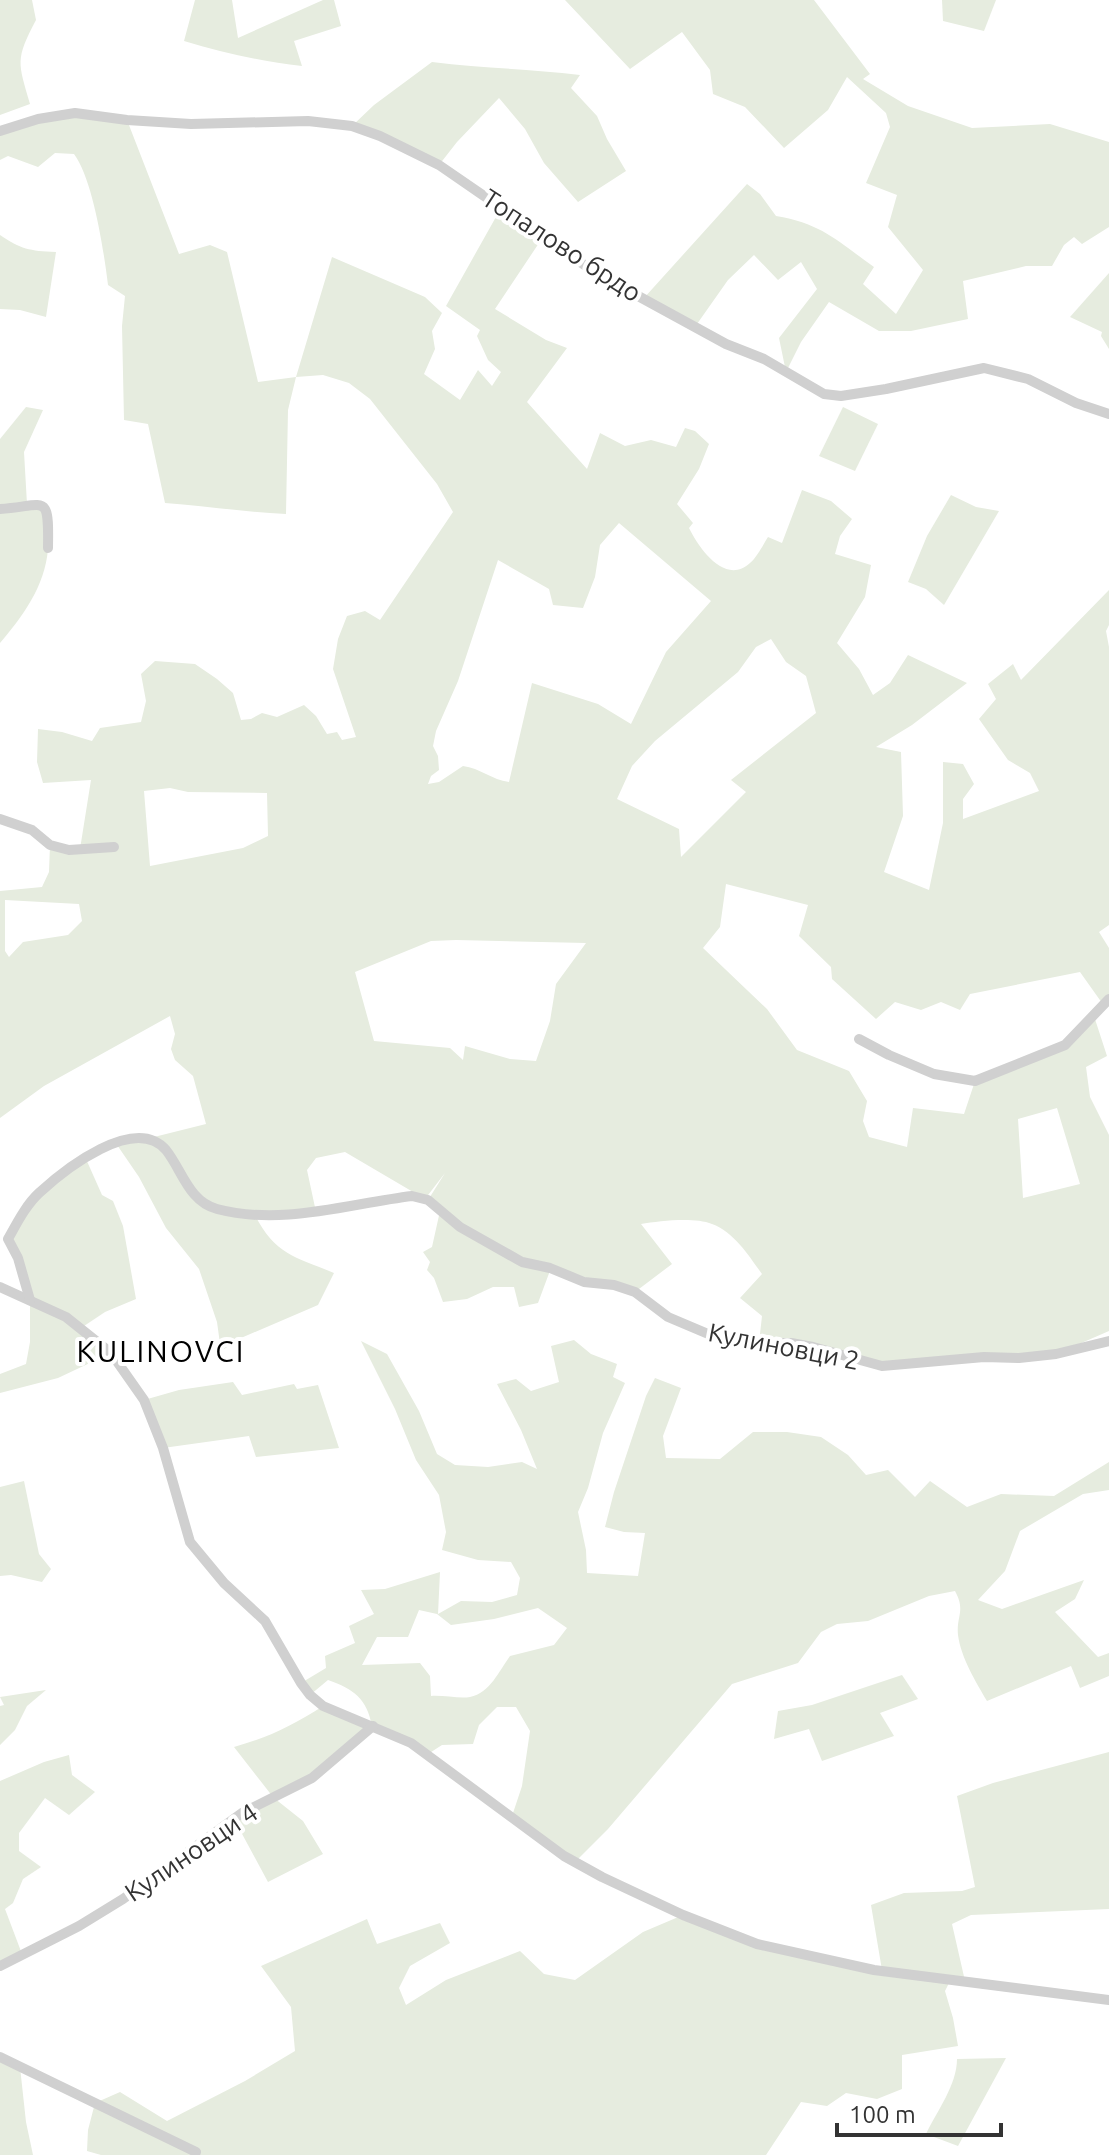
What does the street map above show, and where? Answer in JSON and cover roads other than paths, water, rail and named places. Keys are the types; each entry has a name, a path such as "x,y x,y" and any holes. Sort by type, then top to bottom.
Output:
{"street":[{"name":"Топалово брдо","path":"0,131 38,119 75,113 191,124 308,121 352,126 439,165 596,273 726,344 764,359 824,394 841,396 886,389 984,368 1028,379 1076,403 1109,414"},
{"path":"0,509 36,503 46,510 48,548"},
{"path":"0,819 32,830 50,845 69,850 114,847"},
{"path":"859,1039 934,1074 975,1081 1065,1045 1109,999"},
{"name":"Кулиновци 2","path":"30,1300 18,1258 8,1239 18,1221 38,1194 77,1164 130,1137 150,1138 165,1150 198,1197 214,1208 255,1215 295,1214 412,1196 428,1200 460,1227 522,1262 550,1268 584,1282 614,1285 635,1292 668,1317 720,1339 802,1345 882,1366 1056,1354 1109,1341"},
{"path":"0,1287 66,1317 111,1353 144,1400 163,1448 190,1542 203,1560 272,1630 310,1695 323,1706 411,1743 564,1856 683,1915 757,1944 874,1970 1109,2000"},
{"name":"Кулиновци 4","path":"0,1966 79,1926 123,1899 242,1813 312,1778 373,1726"},
{"path":"0,2057 196,2152"}],"district":[{"name":"KULINOVCI","path":"161,1351"}]}
